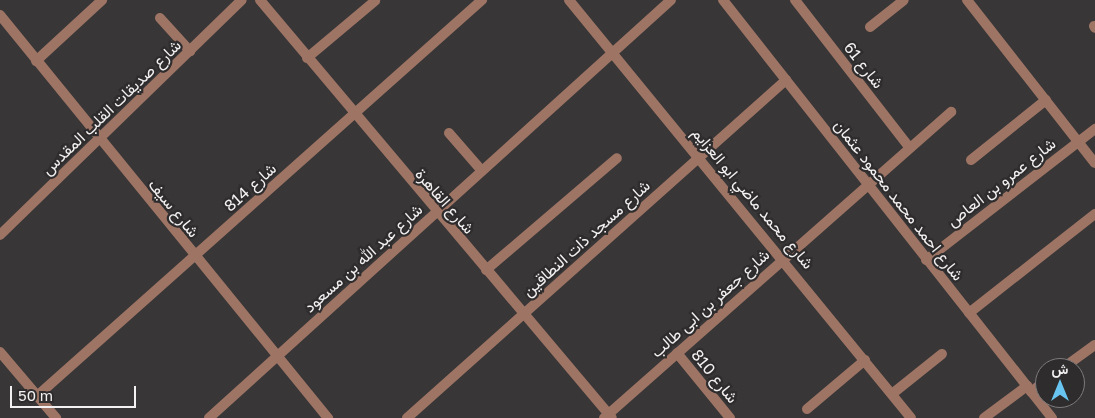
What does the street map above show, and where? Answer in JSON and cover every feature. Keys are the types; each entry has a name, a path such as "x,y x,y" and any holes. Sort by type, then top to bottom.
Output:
{"street":[{"path":"36,61 102,0"},
{"name":"شارع صديقات القلب المقدس","path":"0,235 242,0"},
{"name":"شارع القاهرة","path":"260,0 435,214 486,270 608,417"},
{"path":"307,58 375,0"},
{"name":"شارع 814","path":"37,396 482,0"},
{"name":"شارع محمد ماضي ابو العزايم","path":"569,0 783,258 911,418"},
{"name":"شارع عبد الله بن مسعود","path":"209,418 671,0"},
{"name":"شارع احمد محمد محمود عثمان","path":"723,0 1052,418"},
{"name":"شارع 61","path":"795,0 910,148"},
{"path":"870,27 904,0"},
{"path":"967,0 1095,163"},
{"name":"شارع سيف","path":"0,15 194,256 328,418"},
{"path":"160,18 190,51"},
{"name":"شارع مسجد ذات النطاقين","path":"407,418 786,80"},
{"path":"971,160 1046,100"},
{"name":"شارع جعفر بن ابى طالب","path":"608,417 783,258 951,112"},
{"name":"شارع عمرو بن العاص","path":"926,260 1095,129"},
{"path":"449,133 482,171"},
{"path":"486,270 618,158"},
{"path":"969,313 1095,214"},
{"path":"1077,358 1095,345"},
{"path":"0,352 56,418"},
{"name":"شارع 810","path":"677,353 730,418"},
{"path":"892,394 942,354"},
{"path":"807,409 865,360"},
{"path":"984,418 1035,386"}]}
